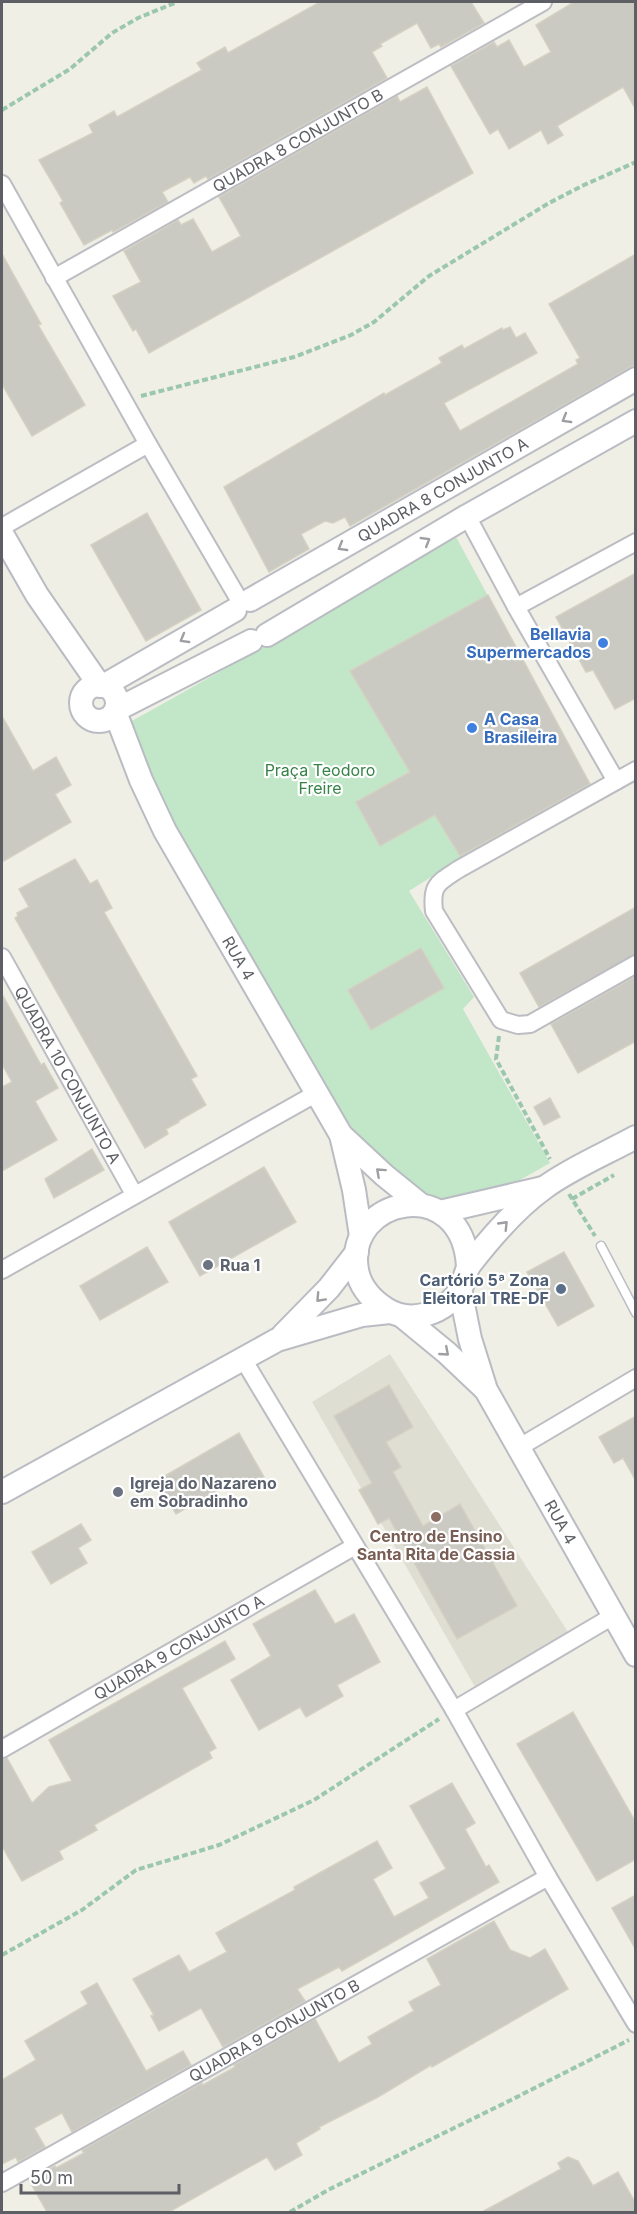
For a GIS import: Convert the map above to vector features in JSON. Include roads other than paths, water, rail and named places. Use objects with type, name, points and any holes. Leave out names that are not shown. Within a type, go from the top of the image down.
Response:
[{"type":"street","name":"QUADRA 8 CONJUNTO B","points":[[54,278],[543,2]]},
{"type":"street","points":[[2,184],[148,444],[242,604]]},
{"type":"street","name":"QUADRA 8 CONJUNTO A","points":[[95,689],[636,379]]},
{"type":"street","points":[[603,398],[603,414],[608,421],[629,425]]},
{"type":"street","points":[[95,689],[81,700],[83,711],[90,719],[109,714],[259,638],[467,516],[629,425]]},
{"type":"street","points":[[2,527],[148,444]]},
{"type":"street","points":[[467,516],[516,608],[616,781]]},
{"type":"street","points":[[2,534],[95,689],[113,693],[116,698],[109,714]]},
{"type":"street","points":[[516,608],[636,542]]},
{"type":"street","points":[[260,601],[268,607],[273,616],[272,626],[259,638],[241,637],[234,630],[232,620],[242,604],[260,601]]},
{"type":"street","name":"RUA 4","points":[[109,714],[165,831],[341,1135]]},
{"type":"street","points":[[636,770],[459,869],[437,884],[432,895],[434,911],[501,1020],[518,1025],[530,1024],[636,964]]},
{"type":"street","name":"QUADRA 10 CONJUNTO A","points":[[2,957],[134,1194]]},
{"type":"street","points":[[2,1270],[317,1093]]},
{"type":"street","points":[[341,1135],[384,1176],[430,1209],[453,1222],[462,1235],[467,1251],[468,1267]]},
{"type":"street","points":[[341,1135],[354,1190],[359,1244],[357,1271],[363,1288],[375,1302],[396,1314],[447,1353],[486,1390]]},
{"type":"street","points":[[2,1492],[277,1340],[362,1315],[419,1316],[435,1311],[449,1302],[460,1289],[468,1267],[514,1214],[552,1183],[636,1137]]},
{"type":"street","points":[[277,1340],[329,1288],[372,1221],[386,1211],[403,1205],[430,1209],[552,1183]]},
{"type":"street","points":[[460,1289],[470,1340],[486,1390]]},
{"type":"street","points":[[243,1359],[454,1710],[548,1877],[636,2024]]},
{"type":"street","points":[[518,1448],[636,1378]]},
{"type":"street","name":"RUA 4","points":[[486,1390],[636,1655]]},
{"type":"street","name":"QUADRA 9 CONJUNTO A","points":[[2,1749],[355,1546]]},
{"type":"street","points":[[454,1710],[614,1616]]},
{"type":"street","name":"QUADRA 9 CONJUNTO B","points":[[2,2183],[548,1877]]},
{"type":"lane","points":[[601,1246],[636,1313]]},
{"type":"place","name":"Bellavia Supermercados","points":[[603,643]]},
{"type":"place","name":"A Casa Brasileira","points":[[472,728]]},
{"type":"place","name":"Rua 1","points":[[208,1265]]},
{"type":"place","name":"Cartório 5ª Zona Eleitoral TRE-DF","points":[[561,1289]]},
{"type":"place","name":"Igreja do Nazareno em Sobradinho","points":[[118,1492]]},
{"type":"place","name":"Centro de Ensino Santa Rita de Cassia","points":[[436,1517]]},
{"type":"park label","name":"Praça Teodoro Freire","points":[[320,779]]}]
